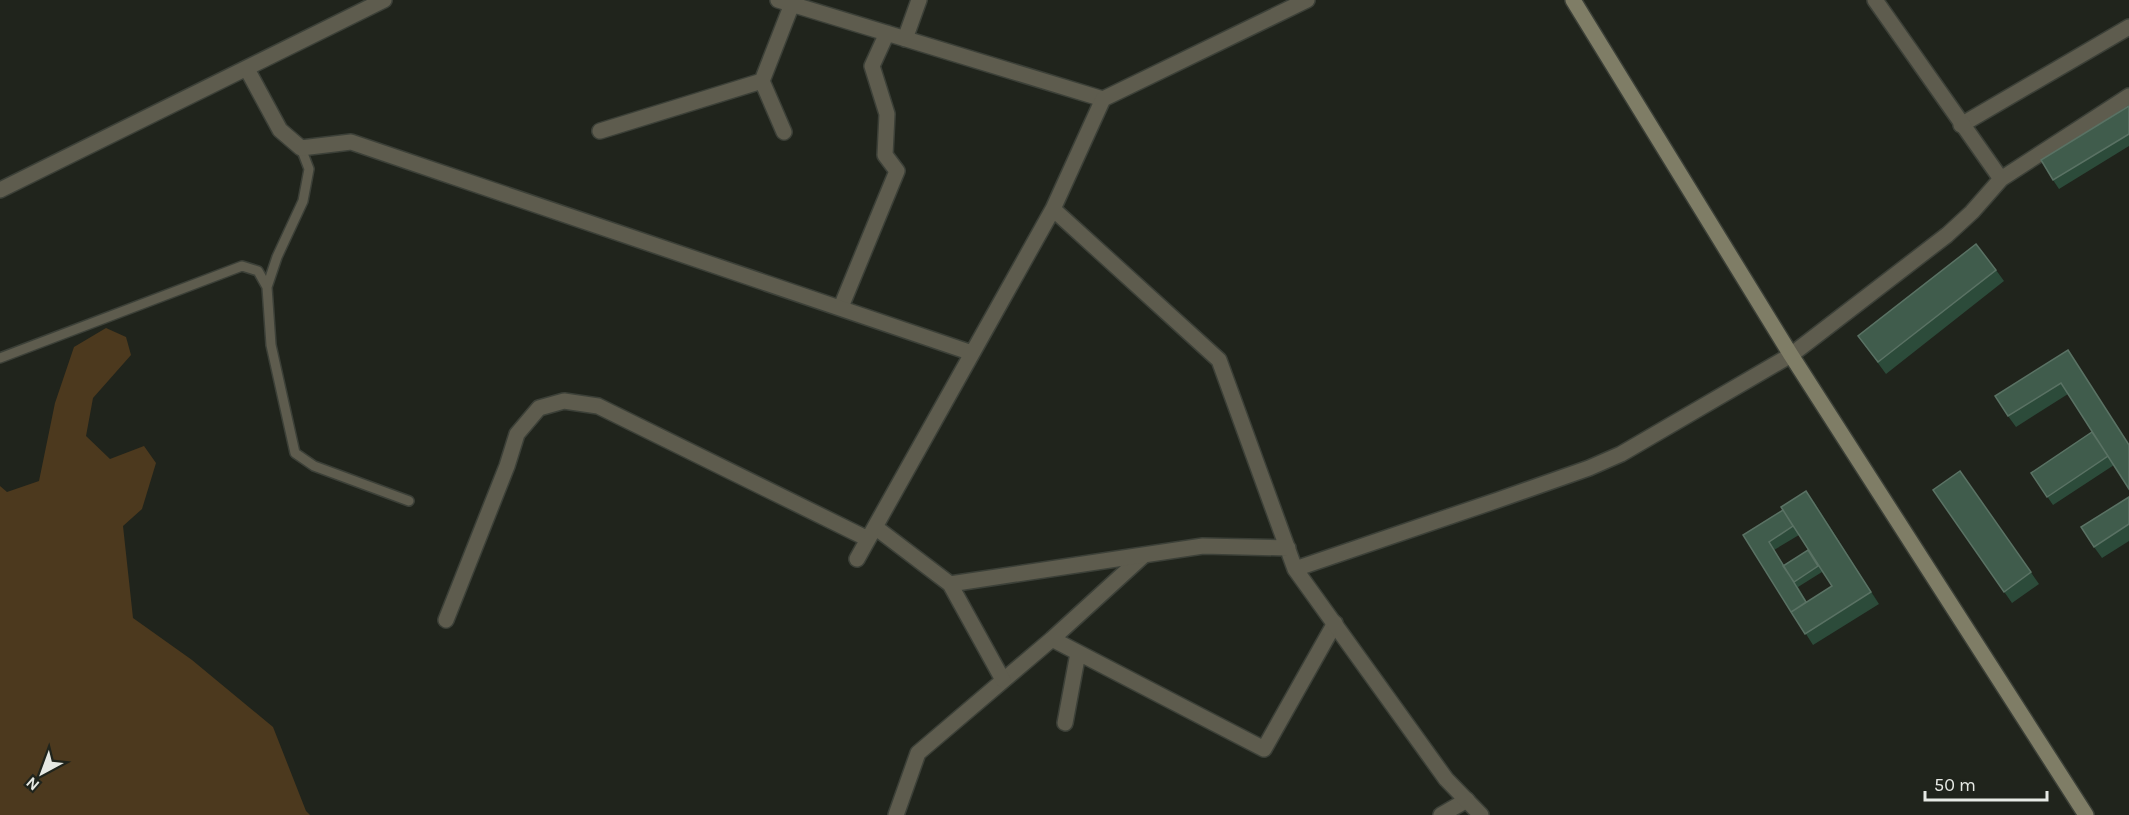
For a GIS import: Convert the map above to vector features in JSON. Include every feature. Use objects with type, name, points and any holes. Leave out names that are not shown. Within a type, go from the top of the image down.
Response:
[{"type":"main road","points":[[1573,0],[1791,355],[2086,815]]},
{"type":"street","points":[[0,190],[384,0]]},
{"type":"street","points":[[906,39],[919,0]]},
{"type":"street","points":[[1875,0],[2001,179]]},
{"type":"street","points":[[784,132],[762,81],[785,2],[1103,99]]},
{"type":"street","points":[[857,559],[1053,210],[1103,99],[1299,2]]},
{"type":"street","points":[[1961,125],[2129,27]]},
{"type":"street","points":[[841,308],[897,171],[885,155],[886,114],[872,66],[887,33]]},
{"type":"street","points":[[247,69],[280,130],[301,148],[351,142],[972,353]]},
{"type":"street","points":[[600,131],[762,81]]},
{"type":"street","points":[[1295,569],[1589,468],[1621,454],[1791,355],[1947,235],[1972,212],[2001,179],[2129,96]]},
{"type":"street","points":[[1053,210],[1219,360],[1295,569],[1446,779],[1481,815]]},
{"type":"street","points":[[446,620],[507,466],[517,434],[539,408],[564,401],[598,406],[871,533],[950,584],[1003,680]]},
{"type":"street","points":[[950,584],[1203,546],[1288,548]]},
{"type":"street","points":[[896,815],[918,753],[1052,639],[1143,556]]},
{"type":"street","points":[[1052,639],[1264,748],[1335,623]]},
{"type":"street","points":[[1065,723],[1078,653]]},
{"type":"street","points":[[1441,815],[1467,800]]},
{"type":"lane","points":[[301,148],[309,169],[303,201],[277,257],[267,287],[271,345],[295,453],[314,466],[408,501]]},
{"type":"lane","points":[[0,358],[242,266],[258,271],[267,287]]},
{"type":"shaded area","points":[[106,328],[126,337],[131,355],[93,398],[86,436],[110,459],[144,446],[156,463],[142,509],[123,526],[133,618],[192,660],[273,727],[306,811],[310,815],[0,815],[0,486],[7,492],[39,481],[55,403],[74,347]]},
{"type":"building","points":[[2129,106],[2129,134],[2053,180],[2041,160]]},
{"type":"building","points":[[1976,244],[1996,270],[1878,362],[1858,336]]},
{"type":"building","points":[[2068,350],[2129,445],[2129,489],[2061,383],[2008,416],[1995,396]]},
{"type":"building","points":[[2092,432],[2108,456],[2047,497],[2031,473]]},
{"type":"building","points":[[1960,471],[2031,572],[2004,592],[1933,490]]},
{"type":"building","points":[[1806,491],[1871,592],[1805,634],[1791,612],[1832,586],[1781,507]]},
{"type":"building","points":[[2129,497],[2129,524],[2094,547],[2081,527]]},
{"type":"building","points":[[1783,510],[1793,526],[1769,542],[1806,602],[1791,612],[1743,535]]},
{"type":"building","points":[[1808,550],[1818,566],[1794,582],[1783,566]]}]
